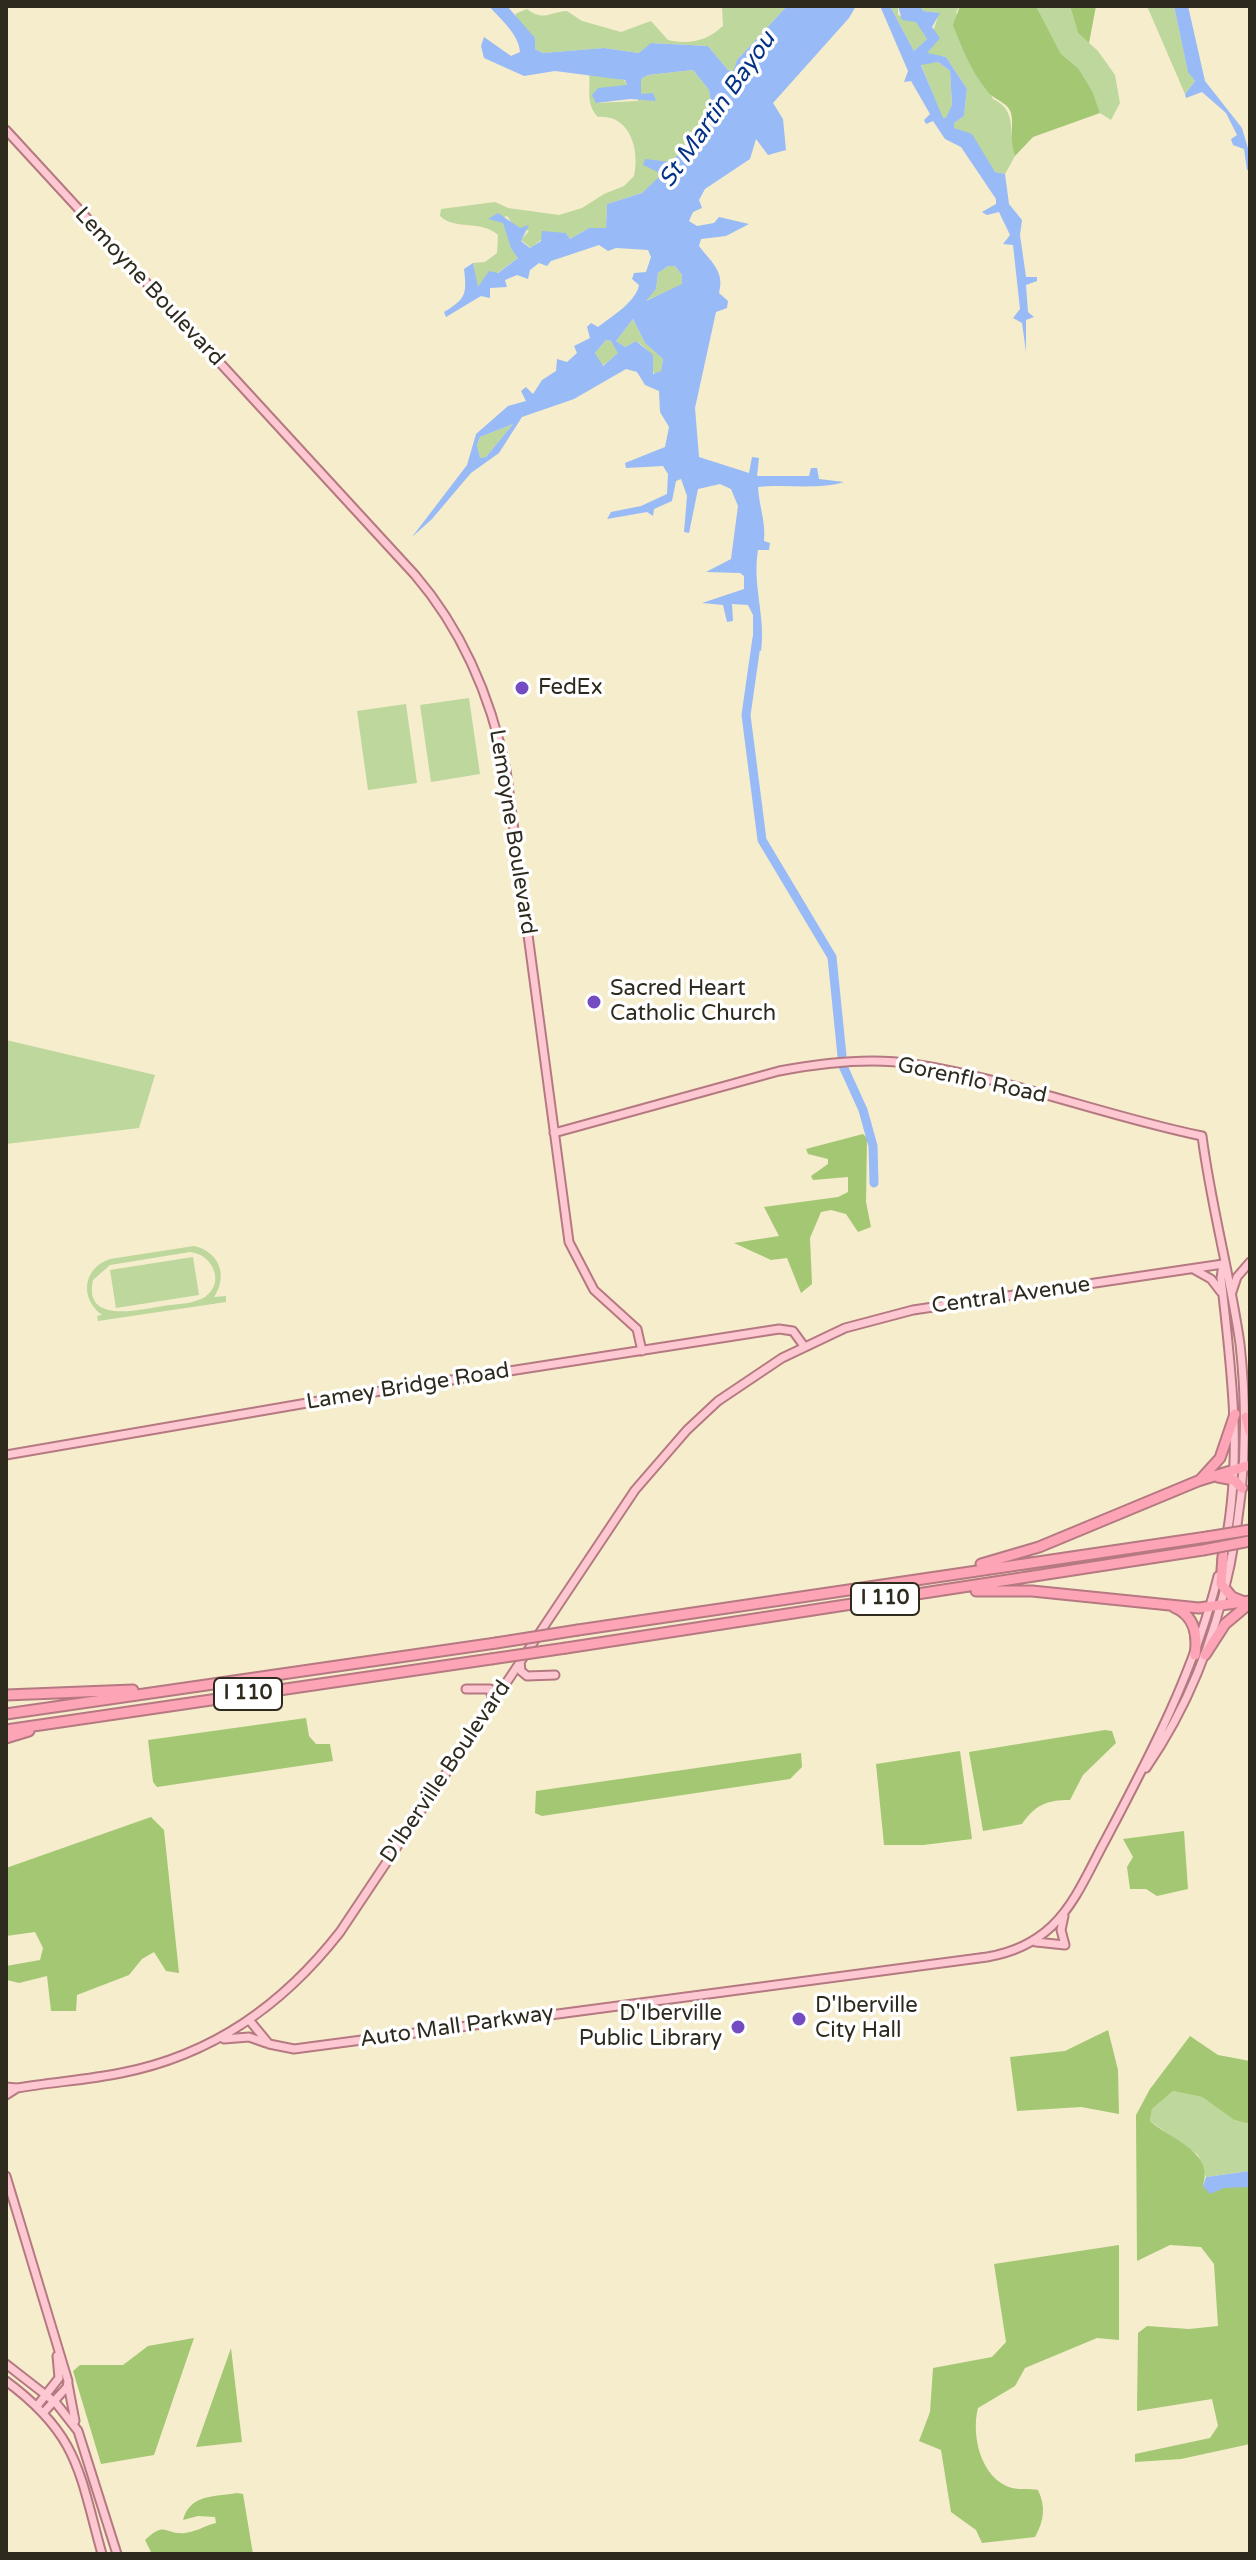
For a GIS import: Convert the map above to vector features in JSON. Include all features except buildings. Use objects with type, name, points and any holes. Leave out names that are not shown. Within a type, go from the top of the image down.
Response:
[{"type":"highway","points":[[1198,1481],[1220,1458],[1235,1414]]},
{"type":"highway","points":[[1246,1417],[1250,1432]]},
{"type":"highway","points":[[951,1572],[1039,1547],[1198,1481],[1243,1467]]},
{"type":"highway","points":[[1208,1478],[1234,1480],[1242,1488]]},
{"type":"highway","name":"I 110","points":[[6,1714],[1250,1530]]},
{"type":"highway","name":"I 110","points":[[6,1730],[937,1592],[1250,1541]]},
{"type":"highway","points":[[1223,1556],[1221,1584],[1225,1591],[1248,1602]]},
{"type":"highway","points":[[937,1592],[1014,1590],[1216,1606],[1248,1602]]},
{"type":"highway","points":[[1200,1655],[1248,1602]]},
{"type":"highway","points":[[1167,1604],[1190,1619],[1200,1655]]},
{"type":"highway","points":[[6,1695],[168,1690]]},
{"type":"highway","points":[[6,1738],[55,1722]]},
{"type":"main road","name":"Lemoyne Boulevard","points":[[6,130],[415,575],[465,649],[492,713],[506,770],[566,1225],[574,1254],[594,1290],[637,1329],[642,1351]]},
{"type":"main road","name":"Gorenflo Road","points":[[554,1133],[779,1071],[815,1065],[896,1062],[951,1072],[1202,1136],[1223,1264]]},
{"type":"main road","points":[[1227,1300],[1237,1277],[1250,1262]]},
{"type":"main road","name":"Central Avenue","points":[[804,1346],[863,1322],[913,1310],[1223,1264]]},
{"type":"main road","points":[[1031,1942],[1051,1941],[1065,1945],[1061,1924],[1068,1908],[1134,1786],[1184,1706],[1216,1606],[1234,1480],[1243,1467],[1235,1414],[1223,1264]]},
{"type":"main road","points":[[1193,1269],[1217,1284],[1227,1300],[1240,1343],[1246,1417],[1242,1488],[1225,1591],[1216,1606]]},
{"type":"main road","name":"Lamey Bridge Road","points":[[6,1455],[336,1398],[779,1329],[824,1336]]},
{"type":"main road","points":[[796,1334],[804,1346]]},
{"type":"main road","name":"D'Iberville Boulevard","points":[[6,2087],[17,2088],[158,2065],[217,2040],[250,2021],[289,1990],[333,1941],[635,1490],[662,1457],[718,1401],[747,1379],[804,1346]]},
{"type":"main road","points":[[520,1661],[521,1671],[527,1676],[555,1675]]},
{"type":"main road","points":[[466,1689],[490,1689],[493,1702]]},
{"type":"main road","name":"Auto Mall Parkway","points":[[217,2040],[249,2037],[294,2049],[987,1957],[1031,1942],[1050,1928],[1068,1908]]},
{"type":"main road","points":[[250,2021],[269,2044]]},
{"type":"main road","name":"D'Iberville Boulevard","points":[[6,2095],[17,2088]]},
{"type":"main road","points":[[6,2176],[68,2384],[78,2431],[117,2554]]},
{"type":"main road","points":[[37,2406],[60,2375],[58,2350]]},
{"type":"main road","points":[[6,2364],[54,2401],[78,2431]]},
{"type":"main road","points":[[6,2381],[44,2412],[69,2445],[102,2554]]},
{"type":"main road","points":[[44,2412],[68,2384]]},
{"type":"green space","points":[[722,6],[787,6],[737,60],[734,72],[728,70],[708,46],[652,43],[639,53],[604,48],[543,53],[535,49],[515,14],[527,9],[542,16],[567,11],[582,21],[621,32],[651,21],[668,40],[683,42],[704,38],[723,26]]},
{"type":"green space","points":[[890,6],[898,6],[898,15],[916,21],[927,39],[914,51]]},
{"type":"green space","points":[[920,6],[960,6],[956,12],[993,99],[1006,109],[1011,123],[1015,156],[1005,174],[995,172],[973,143],[954,128],[954,123],[964,116],[967,89],[946,57],[926,54],[939,13],[923,11]]},
{"type":"green space","points":[[960,6],[1036,6],[1061,54],[1078,68],[1092,91],[1100,113],[1033,137],[1015,156],[1009,109],[982,84],[953,25]]},
{"type":"green space","points":[[1036,6],[1070,6],[1078,33],[1098,51],[1115,75],[1120,103],[1111,120],[1100,113],[1078,68],[1061,54]]},
{"type":"green space","points":[[1070,6],[1096,6],[1089,43],[1078,33]]},
{"type":"green space","points":[[1147,6],[1174,6],[1188,71],[1195,81],[1185,94]]},
{"type":"green space","points":[[938,62],[950,71],[952,106],[947,118],[943,119],[921,64]]},
{"type":"green space","points":[[693,70],[709,90],[714,122],[670,162],[644,165],[663,174],[642,193],[607,204],[606,228],[589,228],[570,239],[566,233],[548,234],[531,248],[521,240],[529,231],[514,226],[507,216],[497,220],[503,223],[519,257],[477,288],[473,263],[485,262],[497,253],[498,235],[484,227],[446,220],[440,216],[441,209],[495,202],[508,208],[559,215],[582,208],[624,186],[634,176],[634,145],[625,127],[618,121],[598,117],[594,112],[590,101],[589,72],[624,80],[627,85],[596,103],[638,101],[641,79],[648,75]]},
{"type":"green space","points":[[668,266],[675,266],[682,275],[682,285],[645,301],[656,289],[658,273]]},
{"type":"green space","points":[[633,319],[645,343],[663,359],[661,371],[654,374],[648,352],[636,341],[625,347],[616,341]]},
{"type":"green space","points":[[606,340],[611,341],[619,353],[602,366],[595,353]]},
{"type":"green space","points":[[513,424],[486,457],[480,459],[477,445],[480,437]]},
{"type":"green space","points":[[469,698],[480,774],[431,782],[420,705]]},
{"type":"green space","points":[[406,704],[417,783],[368,790],[357,711]]},
{"type":"green space","points":[[6,1040],[155,1075],[139,1128],[6,1144]]},
{"type":"green space","points":[[863,1134],[867,1138],[866,1202],[871,1227],[858,1232],[846,1214],[831,1210],[821,1212],[810,1238],[812,1284],[801,1293],[787,1258],[771,1260],[734,1243],[779,1236],[764,1207],[838,1197],[848,1192],[848,1177],[813,1180],[811,1176],[828,1164],[828,1159],[808,1154],[806,1149]]},
{"type":"green space","points":[[194,1246],[203,1249],[215,1259],[221,1273],[214,1297],[226,1296],[226,1302],[98,1321],[97,1316],[102,1315],[90,1300],[87,1284],[94,1269],[110,1259]],"holes":[[[190,1252],[210,1263],[215,1277],[211,1291],[201,1299],[140,1310],[115,1311],[104,1309],[96,1303],[92,1294],[93,1280],[110,1265]]]},
{"type":"green space","points":[[193,1257],[199,1295],[116,1308],[110,1270]]},
{"type":"green space","points":[[306,1718],[309,1736],[316,1744],[330,1744],[333,1761],[157,1787],[153,1782],[148,1740]]},
{"type":"green space","points":[[1112,1731],[1116,1743],[1083,1775],[1070,1800],[1042,1805],[1022,1824],[983,1831],[969,1752]]},
{"type":"green space","points":[[960,1751],[972,1839],[923,1845],[884,1845],[876,1764]]},
{"type":"green space","points":[[801,1753],[802,1767],[790,1779],[542,1816],[535,1813],[536,1791]]},
{"type":"green space","points":[[151,1817],[164,1830],[179,1973],[166,1971],[154,1952],[142,1959],[129,1975],[77,1995],[76,2011],[51,2011],[47,1976],[19,1983],[7,1980],[6,1966],[40,1960],[43,1948],[35,1932],[6,1936],[6,1868]]},
{"type":"green space","points":[[1184,1831],[1188,1889],[1157,1896],[1146,1889],[1130,1889],[1127,1867],[1133,1857],[1123,1839]]},
{"type":"green space","points":[[1108,2030],[1118,2070],[1119,2114],[1081,2107],[1017,2111],[1010,2057],[1065,2051]]},
{"type":"green space","points":[[1190,2036],[1218,2055],[1250,2061],[1250,2124],[1234,2120],[1202,2097],[1173,2091],[1152,2109],[1150,2121],[1197,2155],[1205,2174],[1203,2186],[1250,2187],[1250,2444],[1181,2459],[1135,2462],[1135,2454],[1210,2438],[1218,2426],[1212,2399],[1137,2411],[1138,2333],[1147,2326],[1189,2329],[1218,2326],[1214,2264],[1201,2247],[1170,2245],[1137,2261],[1136,2115],[1150,2089]]},
{"type":"green space","points":[[1173,2091],[1202,2097],[1234,2120],[1250,2124],[1250,2171],[1206,2177],[1198,2155],[1150,2121],[1152,2109]]},
{"type":"green space","points":[[1119,2245],[1119,2340],[1097,2338],[1025,2368],[1015,2386],[978,2408],[977,2442],[985,2466],[1001,2483],[1012,2488],[1038,2490],[1043,2508],[1035,2537],[982,2543],[976,2530],[951,2512],[941,2450],[919,2441],[930,2412],[933,2368],[992,2357],[1006,2342],[994,2264]]},
{"type":"green space","points":[[194,2338],[154,2455],[101,2464],[73,2371],[80,2365],[123,2365],[148,2346]]},
{"type":"green space","points":[[231,2348],[242,2442],[196,2447]]},
{"type":"green space","points":[[243,2494],[253,2554],[152,2554],[145,2540],[157,2531],[185,2533],[216,2523],[215,2517],[198,2516],[183,2520],[191,2505],[204,2498]]},
{"type":"water","points":[[489,6],[507,6],[535,38],[535,49],[543,53],[604,48],[639,53],[651,43],[708,46],[733,72],[737,60],[787,6],[856,6],[849,18],[773,103],[783,119],[786,150],[768,155],[756,139],[750,159],[705,189],[699,200],[702,208],[693,212],[689,221],[697,226],[714,223],[719,217],[749,224],[726,236],[701,239],[699,246],[716,267],[720,279],[719,293],[728,301],[727,308],[716,312],[695,408],[699,457],[749,473],[752,457],[759,458],[757,476],[809,476],[811,468],[817,468],[819,479],[844,482],[824,486],[758,487],[764,541],[770,543],[769,550],[758,550],[761,651],[753,648],[753,615],[748,605],[732,604],[733,621],[727,622],[723,605],[702,603],[744,589],[744,576],[740,573],[706,572],[731,559],[738,506],[731,489],[720,484],[698,489],[689,533],[684,532],[687,496],[681,479],[676,481],[672,501],[654,509],[653,516],[647,512],[607,519],[611,512],[641,506],[667,494],[668,474],[663,466],[626,468],[625,463],[665,447],[669,427],[660,412],[659,391],[645,385],[637,372],[626,369],[574,399],[522,417],[499,453],[471,473],[432,519],[412,537],[467,465],[476,434],[508,406],[526,401],[521,391],[526,387],[533,394],[542,380],[556,371],[557,359],[567,362],[577,353],[574,346],[590,338],[587,327],[591,323],[598,327],[628,303],[639,285],[632,279],[634,273],[646,272],[651,257],[648,250],[616,248],[608,251],[599,245],[551,261],[547,266],[539,263],[530,270],[528,279],[517,275],[505,280],[507,287],[490,288],[490,298],[481,296],[446,317],[444,312],[463,295],[464,269],[473,263],[478,287],[489,271],[498,273],[518,258],[511,248],[503,223],[488,219],[498,213],[520,228],[529,225],[521,241],[530,248],[541,241],[542,231],[566,233],[570,239],[589,228],[606,228],[607,204],[642,193],[662,174],[643,165],[645,159],[670,162],[714,121],[709,90],[693,70],[648,75],[641,79],[641,94],[653,93],[656,101],[630,99],[596,103],[592,95],[598,88],[627,85],[625,80],[555,71],[524,76],[484,58],[481,46],[484,37],[511,56],[520,52],[513,33]],"holes":[[[668,266],[675,266],[682,275],[682,284],[646,301],[656,289],[658,273]],[[633,319],[645,343],[663,359],[661,371],[653,374],[653,355],[636,341],[625,347],[616,341]],[[606,340],[611,341],[618,353],[603,366],[595,353]],[[513,424],[486,457],[480,458],[477,445],[480,437]]]},
{"type":"water","points":[[880,6],[890,6],[914,51],[927,39],[916,22],[902,20],[898,6],[920,6],[923,11],[940,13],[932,27],[940,38],[927,53],[946,57],[967,89],[964,116],[954,123],[954,128],[972,134],[995,172],[1005,174],[1009,204],[1022,220],[1020,235],[1026,277],[1037,277],[1037,281],[1026,285],[1028,312],[1034,317],[1026,320],[1026,352],[1022,323],[1013,318],[1020,309],[1013,245],[1003,244],[1010,235],[999,212],[987,215],[982,212],[996,204],[996,199],[961,147],[945,139],[933,121],[926,124],[924,120],[930,114],[911,81],[904,82],[908,71]],"holes":[[[938,62],[950,71],[952,105],[946,118],[943,118],[921,65]]]},
{"type":"water","points":[[1174,6],[1188,6],[1205,81],[1242,128],[1250,155],[1250,170],[1247,170],[1244,149],[1233,145],[1231,139],[1237,135],[1226,113],[1202,92],[1186,98],[1185,94],[1195,81],[1188,72]]},
{"type":"water","points":[[1250,2171],[1250,2187],[1224,2188],[1210,2194],[1203,2186],[1206,2177]]},
{"type":"waterway","name":"St Martin Bayou","points":[[757,638],[746,715],[762,840],[832,957],[843,1066],[863,1110],[873,1146],[874,1183]]},
{"type":"place","name":"FedEx","points":[[522,688]]},
{"type":"place","name":"Sacred Heart Catholic Church","points":[[594,1002]]},
{"type":"place","name":"D'Iberville City Hall","points":[[799,2019]]},
{"type":"place","name":"D'Iberville Public Library","points":[[738,2027]]}]
